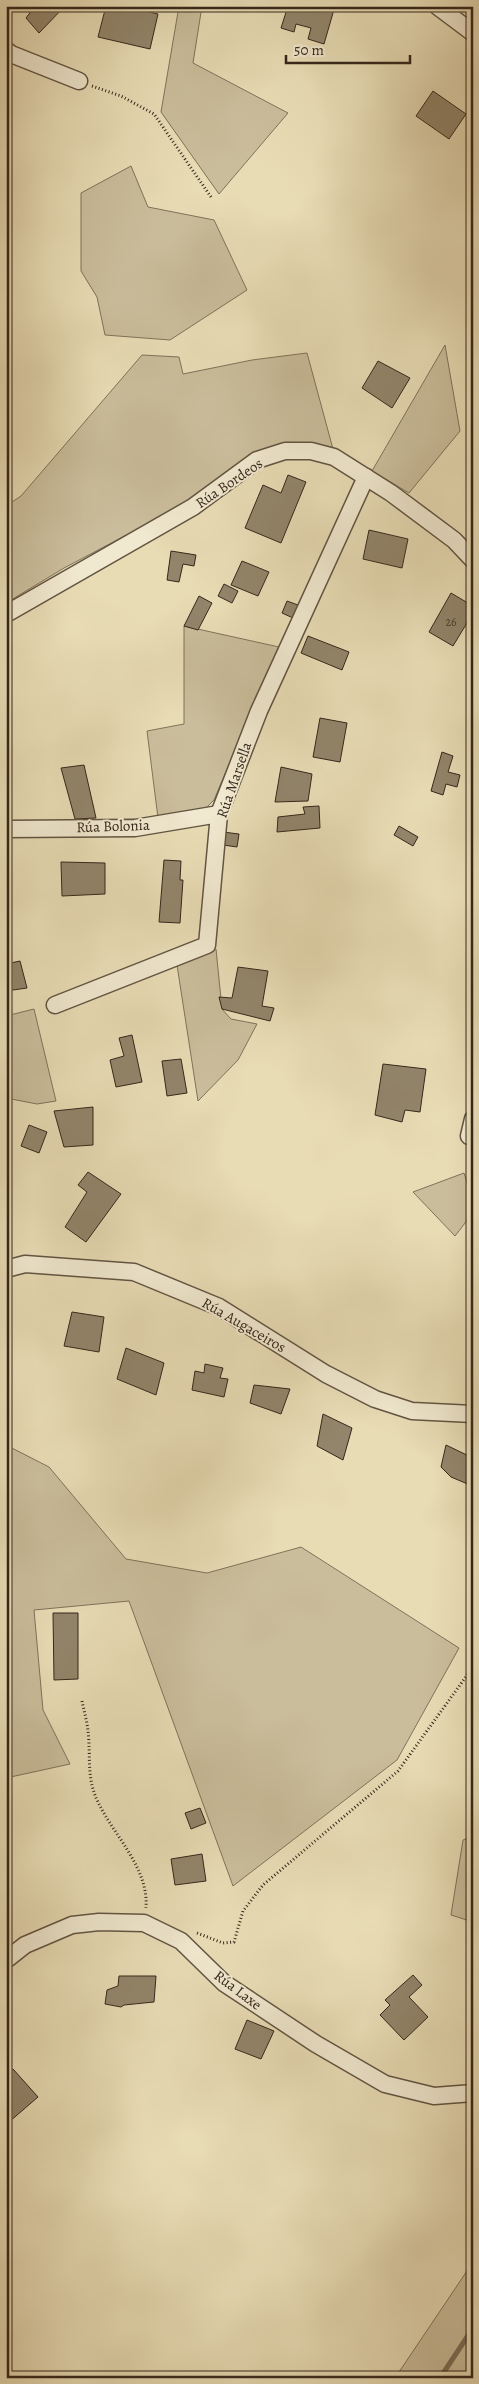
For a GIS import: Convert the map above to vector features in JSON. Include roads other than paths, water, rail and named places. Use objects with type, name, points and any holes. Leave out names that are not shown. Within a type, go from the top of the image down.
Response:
[{"type":"street","points":[[436,6],[473,33]]},
{"type":"street","points":[[6,50],[78,81]]},
{"type":"street","name":"Rúa Bordeos","points":[[6,614],[101,558],[194,507],[257,460],[285,452],[311,451],[334,457],[391,493],[454,540],[473,560]]},
{"type":"street","name":"Rúa Marsella","points":[[55,1005],[206,945],[219,814],[259,711],[366,477]]},
{"type":"street","name":"Rúa Bolonia","points":[[6,829],[135,828],[219,814]]},
{"type":"street","points":[[469,1136],[473,1119]]},
{"type":"street","name":"Rúa Augaceiros","points":[[6,1269],[25,1264],[134,1272],[219,1307],[326,1374],[375,1399],[412,1411],[473,1414]]},
{"type":"street","name":"Rúa Laxe","points":[[6,1960],[25,1945],[72,1926],[99,1922],[144,1923],[181,1941],[224,1983],[316,2044],[385,2084],[434,2096],[473,2093]]},
{"type":"waterway","points":[[440,2378],[473,2328]]}]
